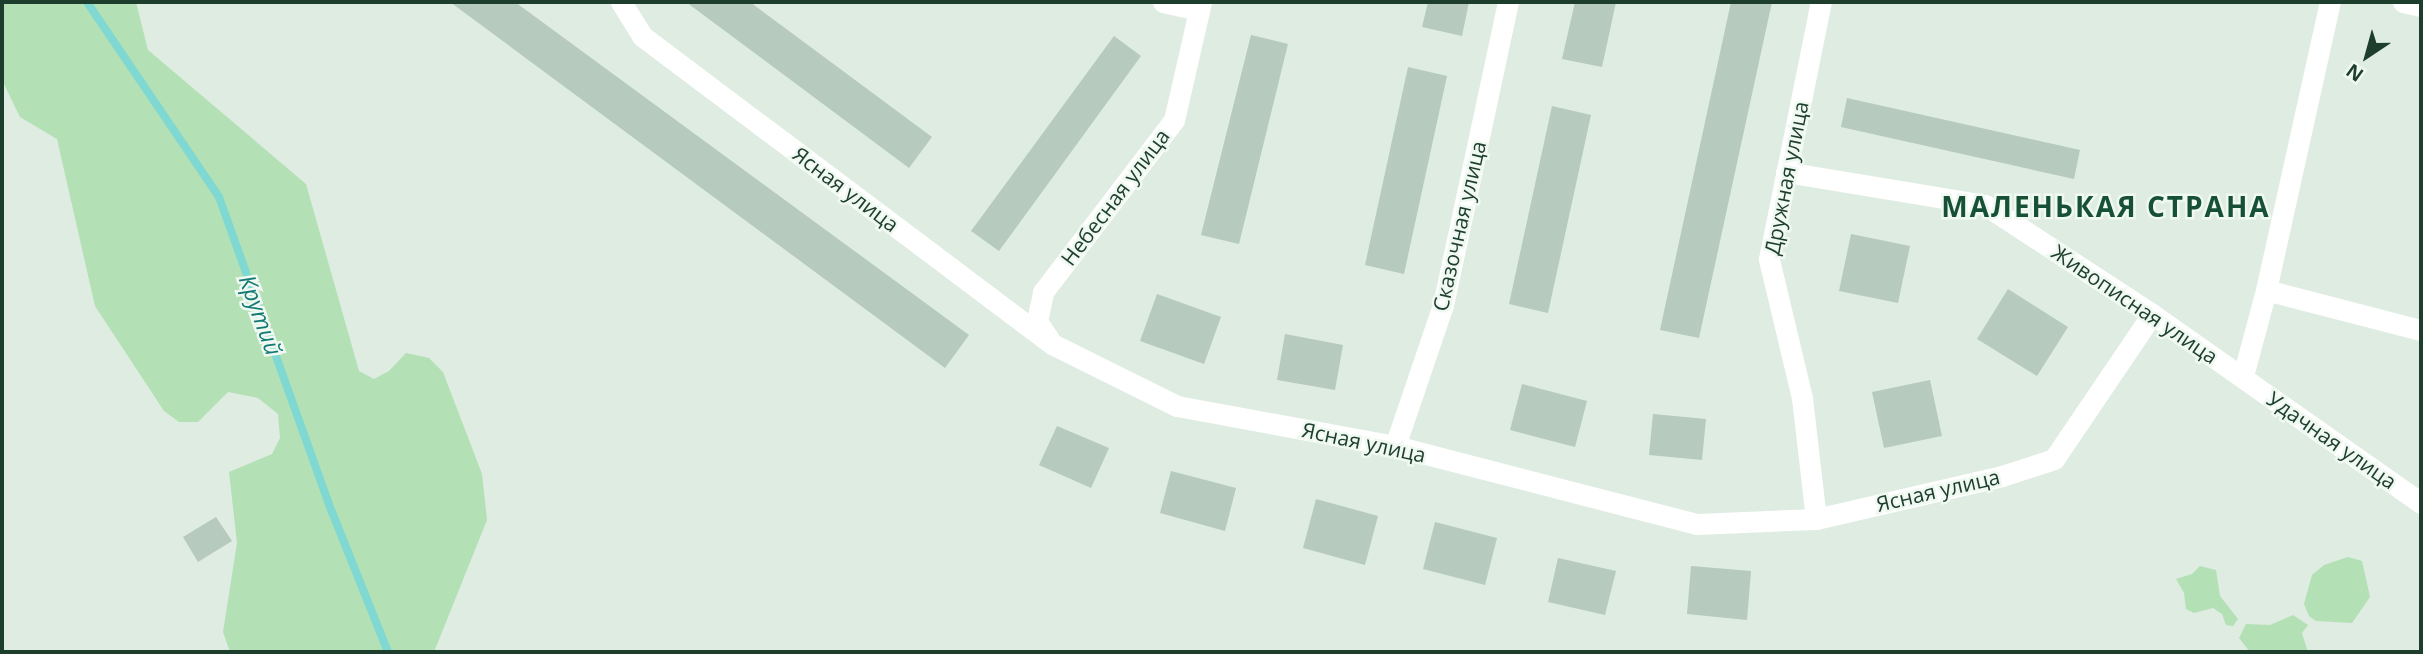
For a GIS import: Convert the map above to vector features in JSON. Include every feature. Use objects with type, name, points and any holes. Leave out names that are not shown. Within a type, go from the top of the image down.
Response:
[{"type":"street","name":"Ясная улица","points":[[621,2],[642,37],[1052,344],[1177,406],[1395,446],[1696,524],[1816,519],[2002,476],[2054,458],[2152,314]]},
{"type":"street","points":[[1163,2],[1200,6]]},
{"type":"street","name":"Сказочная улица","points":[[1395,446],[1443,305],[1508,2]]},
{"type":"street","name":"Дружная улица","points":[[1816,519],[1802,398],[1769,259],[1821,2]]},
{"type":"street","points":[[2243,376],[2266,289],[2330,2]]},
{"type":"street","points":[[2403,2],[2421,6]]},
{"type":"street","name":"Небесная улица","points":[[1052,344],[1037,321],[1042,292],[1174,120],[1200,6]]},
{"type":"street","name":"Живописная улица","points":[[1786,172],[1985,205],[2243,376]]},
{"type":"street","points":[[2266,289],[2421,330]]},
{"type":"street","name":"Удачная улица","points":[[2243,376],[2421,503]]},
{"type":"green space","points":[[2,2],[136,2],[148,50],[306,184],[359,371],[374,379],[389,371],[406,353],[429,358],[443,372],[482,474],[487,520],[434,652],[230,652],[223,632],[237,543],[229,472],[272,454],[280,438],[278,414],[258,398],[228,392],[198,422],[179,422],[164,411],[95,306],[57,139],[20,117],[2,80]]},
{"type":"green space","points":[[2348,557],[2362,561],[2370,597],[2352,623],[2316,621],[2309,616],[2304,604],[2312,575],[2324,565]]},
{"type":"green space","points":[[2200,566],[2216,570],[2220,596],[2238,619],[2233,626],[2226,625],[2222,614],[2213,608],[2194,613],[2186,609],[2184,593],[2176,579],[2192,574]]},
{"type":"green space","points":[[2293,615],[2308,625],[2302,633],[2308,652],[2250,652],[2239,638],[2246,624],[2270,625]]},
{"type":"building","points":[[450,2],[515,2],[969,335],[945,368]]},
{"type":"building","points":[[686,2],[750,2],[932,137],[909,168]]},
{"type":"building","points":[[1428,2],[1469,2],[1462,36],[1422,27]]},
{"type":"building","points":[[1575,2],[1616,2],[1602,67],[1562,59]]},
{"type":"building","points":[[1731,2],[1772,2],[1699,338],[1660,330]]},
{"type":"building","points":[[1251,35],[1288,44],[1239,244],[1201,235]]},
{"type":"building","points":[[1114,36],[1141,56],[999,251],[971,231]]},
{"type":"building","points":[[1408,67],[1447,76],[1404,274],[1365,265]]},
{"type":"building","points":[[1847,98],[2080,150],[2074,179],[1841,127]]},
{"type":"building","points":[[1552,106],[1591,115],[1548,313],[1509,304]]},
{"type":"building","points":[[1851,234],[1910,246],[1898,303],[1839,291]]},
{"type":"building","points":[[2008,289],[2068,327],[2037,376],[1977,339]]},
{"type":"building","points":[[1157,294],[1221,317],[1204,364],[1140,341]]},
{"type":"building","points":[[1285,334],[1343,345],[1335,390],[1277,380]]},
{"type":"building","points":[[1930,380],[1942,436],[1884,448],[1872,392]]},
{"type":"building","points":[[1522,384],[1587,401],[1575,447],[1510,430]]},
{"type":"building","points":[[1653,414],[1706,419],[1702,460],[1649,455]]},
{"type":"building","points":[[1057,426],[1109,448],[1091,488],[1039,465]]},
{"type":"building","points":[[1171,471],[1236,488],[1225,531],[1160,513]]},
{"type":"building","points":[[1316,499],[1378,516],[1365,565],[1303,548]]},
{"type":"building","points":[[216,517],[232,541],[198,562],[183,537]]},
{"type":"building","points":[[1435,522],[1497,538],[1485,585],[1423,569]]},
{"type":"building","points":[[1558,558],[1616,571],[1605,615],[1548,602]]},
{"type":"building","points":[[1691,566],[1751,571],[1747,620],[1687,614]]},
{"type":"waterway","name":"Крутий","points":[[87,2],[219,197],[332,512],[388,652]]},
{"type":"district","name":"МАЛЕНЬКАЯ СТРАНА","points":[[2106,206]]}]
